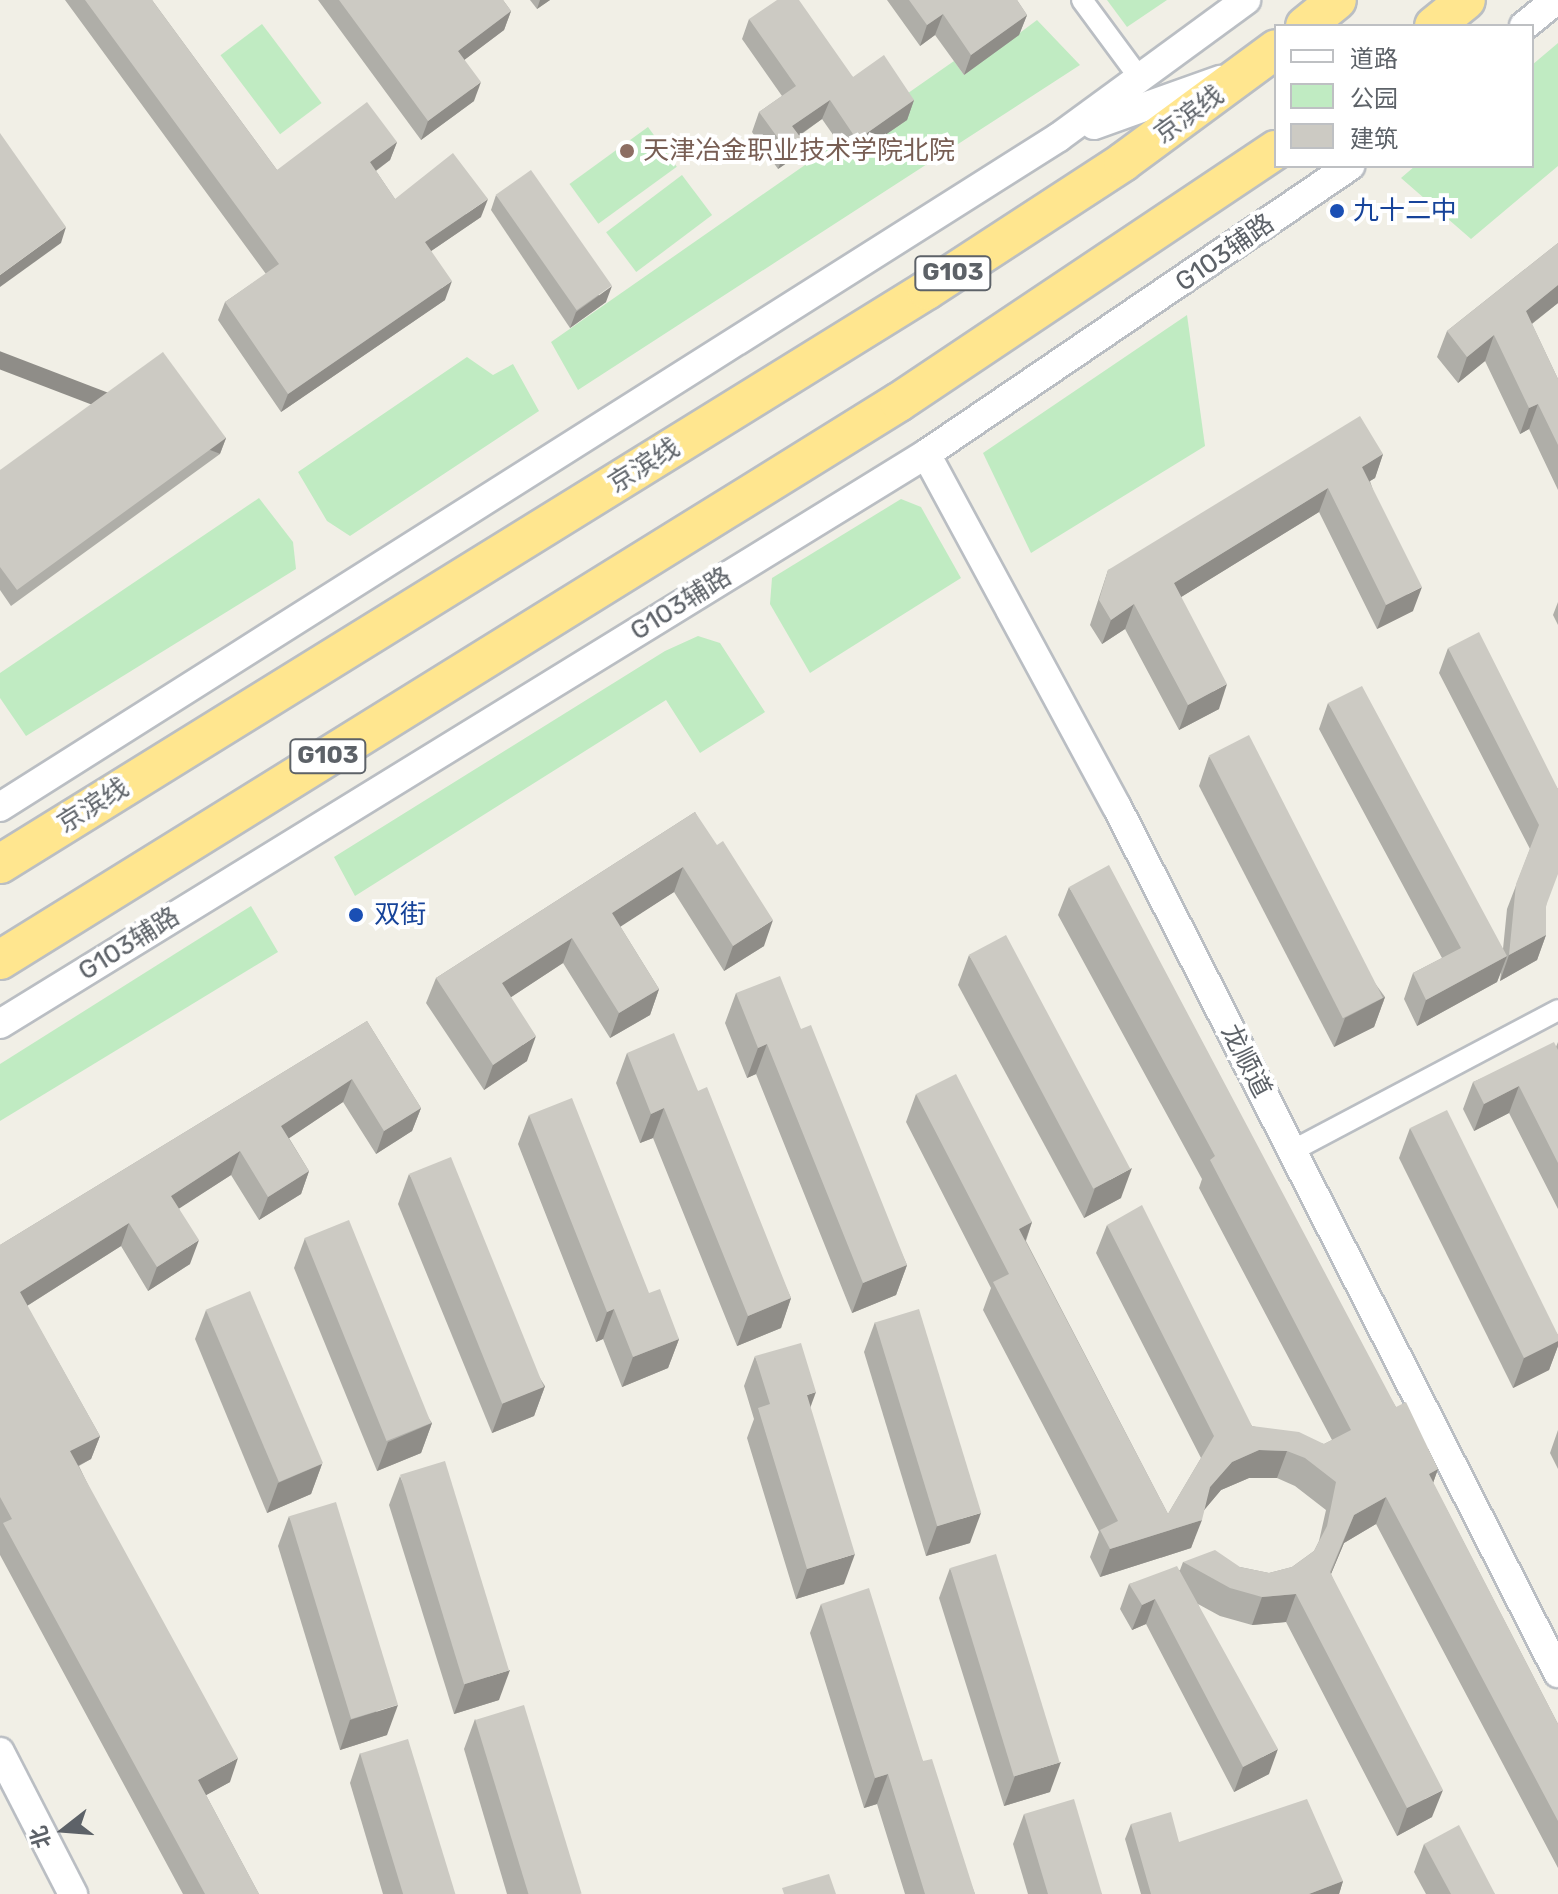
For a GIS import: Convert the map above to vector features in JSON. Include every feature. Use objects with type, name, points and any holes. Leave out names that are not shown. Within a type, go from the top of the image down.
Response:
[{"type":"highway","points":[[1307,24],[1337,0]]},
{"type":"highway","points":[[1436,24],[1466,0]]},
{"type":"highway","name":"京滨线","points":[[0,864],[619,481],[1123,162],[1264,59]]},
{"type":"highway","name":"G103","points":[[0,960],[912,394],[1274,151]]},
{"type":"street","points":[[1082,0],[1141,80]]},
{"type":"street","points":[[0,807],[1059,137],[1141,80],[1246,0]]},
{"type":"street","points":[[1526,24],[1556,0]]},
{"type":"street","points":[[1059,137],[1264,59]]},
{"type":"street","name":"G103辅路","points":[[0,1024],[926,454],[1347,168]]},
{"type":"street","name":"龙顺道","points":[[926,454],[1117,807],[1558,1673]]},
{"type":"street","points":[[1292,1151],[1558,1010]]},
{"type":"street","points":[[0,1752],[73,1894]]},
{"type":"green space","points":[[1107,0],[1167,0],[1127,27]]},
{"type":"green space","points":[[1037,20],[1080,65],[578,390],[551,342],[954,61],[964,75]]},
{"type":"green space","points":[[262,24],[322,103],[280,134],[220,55]]},
{"type":"green space","points":[[1558,43],[1558,166],[1471,239],[1401,178],[1413,168],[1534,168],[1534,63]]},
{"type":"green space","points":[[648,127],[677,167],[598,224],[570,184]]},
{"type":"green space","points":[[682,175],[712,215],[636,272],[606,232]]},
{"type":"green space","points":[[1187,315],[1205,446],[1031,553],[983,453]]},
{"type":"green space","points":[[467,357],[493,375],[513,364],[539,411],[350,536],[327,521],[298,472]]},
{"type":"green space","points":[[259,498],[293,542],[296,569],[26,736],[0,698],[0,673]]},
{"type":"green space","points":[[901,499],[921,507],[961,578],[810,673],[770,604],[772,578]]},
{"type":"green space","points":[[698,636],[720,643],[765,712],[700,753],[666,700],[355,896],[334,857],[665,651]]},
{"type":"green space","points":[[251,906],[278,952],[0,1121],[0,1064]]},
{"type":"building","points":[[85,0],[152,0],[277,170],[367,102],[397,142],[370,162],[395,199],[453,153],[488,199],[425,242],[452,281],[288,394],[225,302],[279,264]]},
{"type":"building","points":[[339,0],[503,0],[511,11],[458,51],[481,82],[428,121]]},
{"type":"building","points":[[777,0],[799,0],[853,77],[884,55],[914,100],[857,140],[830,100],[792,126],[801,138],[786,149],[759,112],[796,86],[749,19]]},
{"type":"building","points":[[909,0],[1017,0],[1027,15],[971,55],[943,14],[927,25]]},
{"type":"building","points":[[0,133],[66,227],[0,275]]},
{"type":"building","points":[[531,170],[612,286],[577,310],[496,195]]},
{"type":"building","points":[[1558,243],[1558,285],[1526,311],[1558,379],[1558,445],[1538,404],[1529,408],[1494,335],[1467,357],[1447,331]]},
{"type":"building","points":[[163,352],[226,438],[17,590],[0,567],[0,470]]},
{"type":"building","points":[[1360,416],[1383,454],[1362,467],[1422,587],[1386,605],[1328,488],[1174,583],[1227,684],[1188,705],[1134,604],[1111,620],[1099,600],[1108,570]]},
{"type":"building","points":[[1479,632],[1558,789],[1558,874],[1546,906],[1546,935],[1509,955],[1516,884],[1539,825],[1448,648]]},
{"type":"building","points":[[1362,686],[1507,956],[1426,1000],[1413,973],[1461,948],[1328,703]]},
{"type":"building","points":[[1249,735],[1383,998],[1343,1018],[1209,755]]},
{"type":"building","points":[[695,812],[717,845],[723,841],[773,920],[733,946],[683,867],[612,913],[659,989],[619,1013],[572,938],[502,983],[536,1036],[493,1065],[436,978]]},
{"type":"building","points":[[1109,865],[1396,1407],[1406,1402],[1438,1469],[1429,1474],[1558,1724],[1558,1821],[1386,1497],[1354,1515],[1330,1572],[1443,1790],[1407,1808],[1296,1594],[1262,1597],[1230,1588],[1183,1562],[1215,1550],[1240,1567],[1269,1573],[1292,1567],[1314,1551],[1327,1526],[1336,1482],[1305,1458],[1287,1451],[1259,1450],[1232,1462],[1210,1487],[1202,1520],[1110,1549],[1100,1530],[1118,1521],[993,1282],[1009,1274],[916,1094],[956,1074],[1032,1222],[1019,1229],[1168,1514],[1214,1436],[1107,1225],[1142,1205],[1252,1426],[1299,1432],[1324,1444],[1351,1430],[1210,1160],[1215,1156],[1069,887]]},
{"type":"building","points":[[1006,935],[1130,1169],[1093,1189],[969,955]]},
{"type":"building","points":[[780,976],[801,1029],[811,1025],[907,1265],[863,1283],[767,1044],[758,1048],[736,993]]},
{"type":"building","points":[[367,1021],[421,1108],[384,1131],[352,1079],[281,1126],[309,1171],[268,1197],[240,1151],[171,1196],[199,1240],[157,1267],[129,1223],[20,1292],[100,1436],[70,1451],[238,1758],[198,1780],[259,1894],[205,1894],[3,1523],[12,1519],[0,1497],[0,1245]]},
{"type":"building","points":[[674,1033],[698,1091],[707,1087],[791,1298],[748,1316],[664,1108],[651,1114],[627,1053]]},
{"type":"building","points":[[1554,1042],[1558,1050],[1558,1163],[1519,1086],[1484,1104],[1473,1082]]},
{"type":"building","points":[[572,1098],[649,1293],[660,1289],[679,1339],[633,1357],[614,1309],[607,1312],[529,1115]]},
{"type":"building","points":[[1447,1110],[1558,1335],[1558,1341],[1524,1358],[1410,1128]]},
{"type":"building","points":[[451,1157],[544,1387],[502,1404],[409,1174]]},
{"type":"building","points":[[349,1220],[431,1423],[387,1441],[304,1238]]},
{"type":"building","points":[[250,1291],[323,1463],[279,1482],[206,1310]]},
{"type":"building","points":[[919,1309],[981,1513],[937,1526],[875,1322]]},
{"type":"building","points":[[801,1343],[816,1392],[807,1395],[855,1554],[807,1569],[758,1408],[770,1404],[755,1356]]},
{"type":"building","points":[[445,1461],[509,1670],[464,1684],[400,1475]]},
{"type":"building","points":[[336,1502],[398,1705],[351,1719],[289,1516]]},
{"type":"building","points":[[996,1554],[1060,1762],[1014,1777],[950,1568]]},
{"type":"building","points":[[1177,1566],[1278,1749],[1243,1767],[1155,1599],[1142,1605],[1129,1584]]},
{"type":"building","points":[[869,1588],[923,1761],[932,1759],[975,1894],[925,1894],[888,1774],[875,1778],[821,1604]]},
{"type":"building","points":[[524,1705],[582,1893],[528,1894],[475,1720]]},
{"type":"building","points":[[408,1739],[455,1894],[403,1894],[360,1754]]},
{"type":"building","points":[[1074,1799],[1102,1894],[1048,1894],[1024,1814]]},
{"type":"building","points":[[1307,1799],[1343,1881],[1309,1894],[1151,1894],[1131,1824],[1171,1812],[1179,1842]]},
{"type":"building","points":[[1459,1825],[1495,1894],[1451,1894],[1424,1844]]},
{"type":"building","points":[[829,1874],[836,1894],[784,1894],[782,1888]]},
{"type":"place","name":"天津冶金职业技术学院北院","points":[[627,151]]},
{"type":"place","name":"九十二中","points":[[1337,211]]},
{"type":"place","name":"双街","points":[[356,915]]}]
